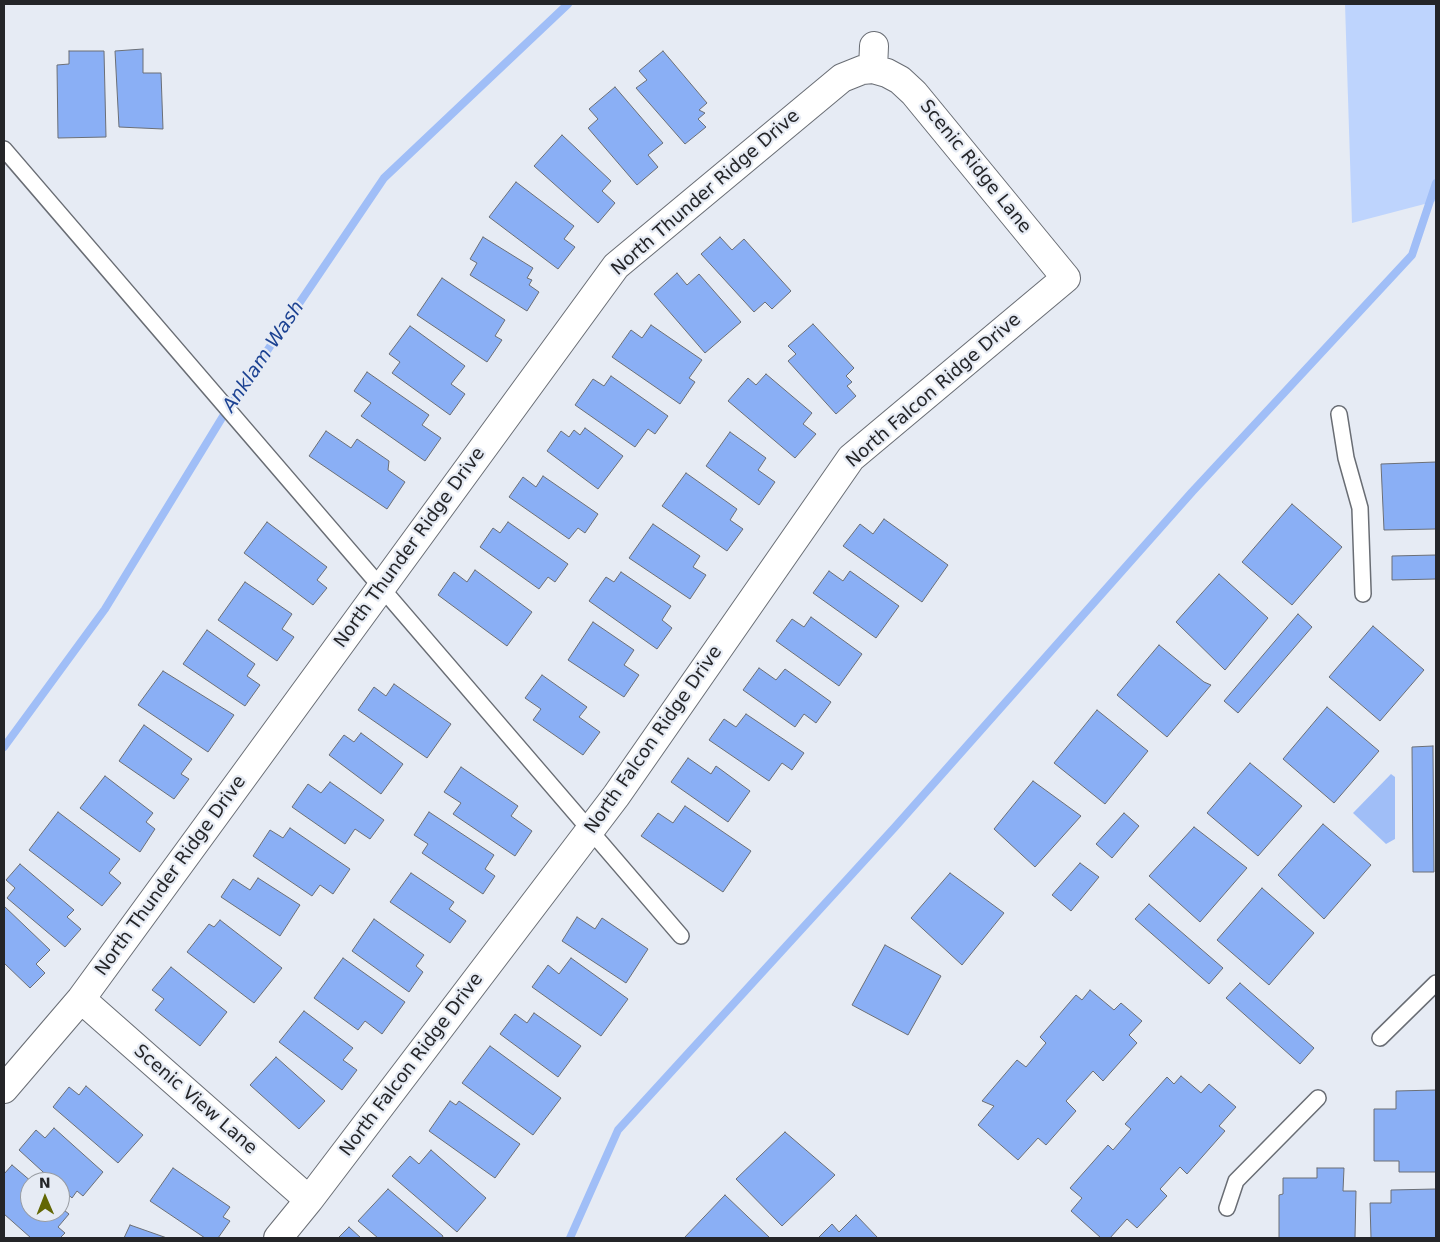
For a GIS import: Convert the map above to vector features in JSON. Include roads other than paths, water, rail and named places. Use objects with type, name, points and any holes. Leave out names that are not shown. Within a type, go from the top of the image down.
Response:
[{"type":"street","name":"Scenic Ridge Lane","points":[[874,57],[887,73],[900,80],[914,93],[1066,278]]},
{"type":"street","name":"North Thunder Ridge Drive","points":[[4,1089],[81,999],[616,266],[842,78],[862,70],[874,57]]},
{"type":"street","name":"North Falcon Ridge Drive","points":[[278,1238],[309,1200],[616,796],[852,458],[1066,278]]},
{"type":"street","name":"Scenic View Lane","points":[[81,999],[309,1200]]},
{"type":"lane","points":[[4,149],[681,936]]},
{"type":"lane","points":[[1339,414],[1346,458],[1360,508],[1363,594]]},
{"type":"lane","points":[[1380,1038],[1436,983]]},
{"type":"lane","points":[[1227,1208],[1236,1181],[1318,1098]]},
{"type":"waterway","name":"Anklam Wash","points":[[4,747],[105,609],[225,413],[384,178],[568,4]]},
{"type":"waterway","points":[[570,1238],[618,1130],[895,827],[1192,492],[1412,255],[1436,183]]}]
